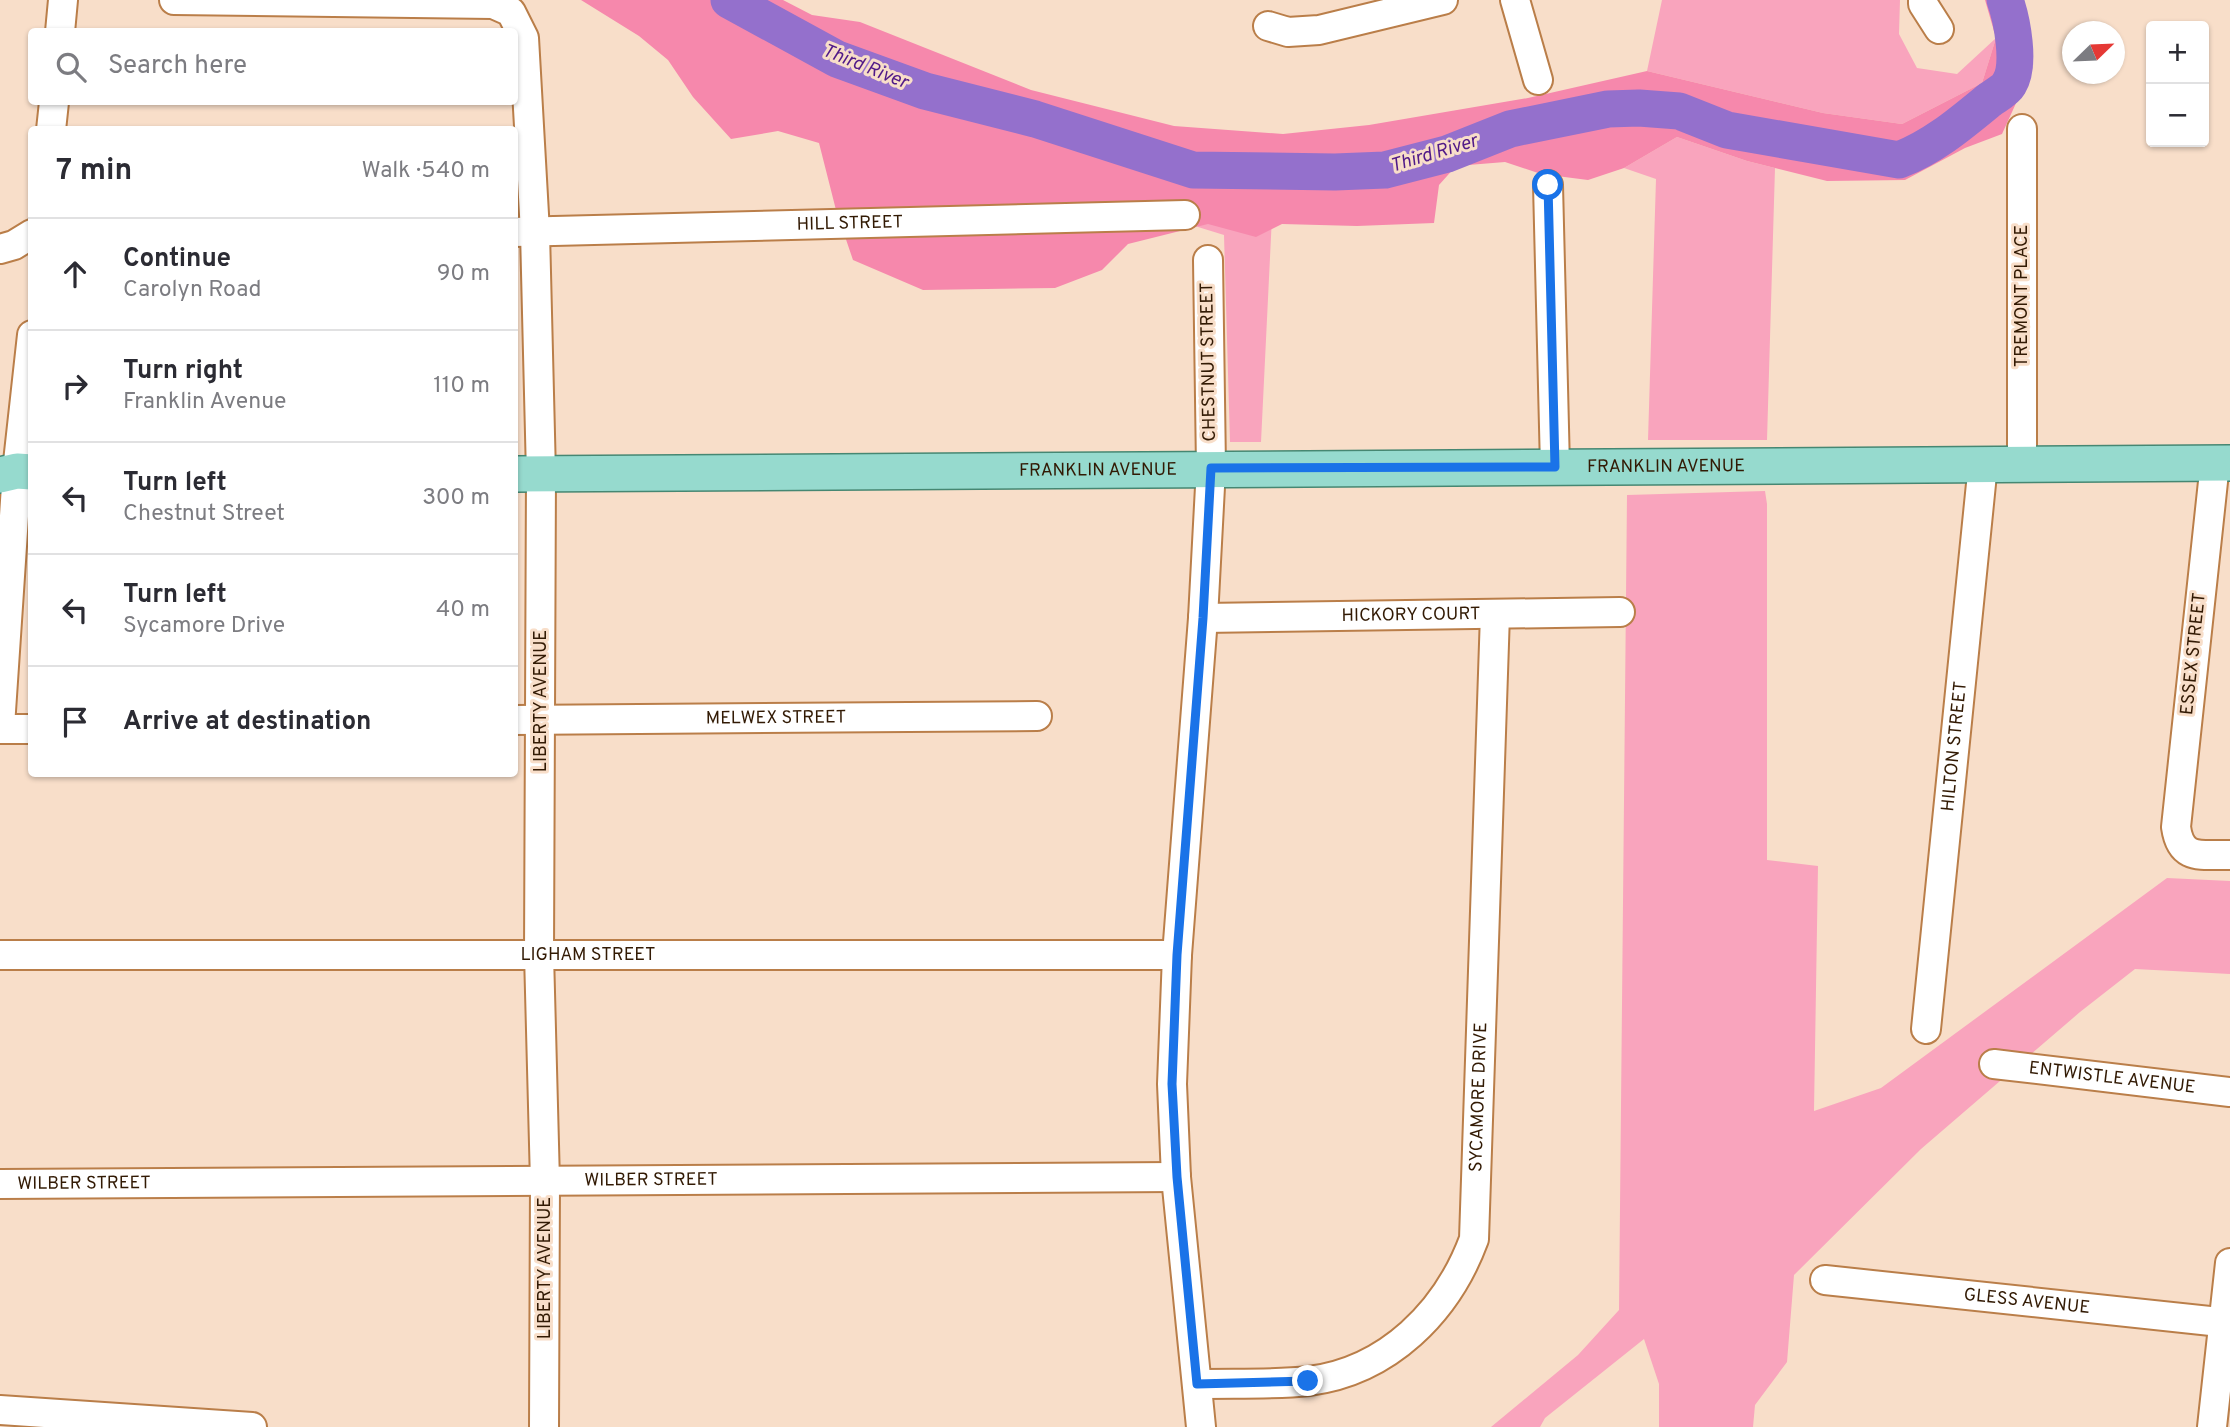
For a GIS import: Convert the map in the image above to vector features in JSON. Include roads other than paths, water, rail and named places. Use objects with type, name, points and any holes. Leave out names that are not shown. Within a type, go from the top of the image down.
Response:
[{"type":"main road","name":"FRANKLIN AVENUE","points":[[528,474],[2223,463]]},
{"type":"street","points":[[60,28],[63,0]]},
{"type":"street","name":"LIBERTY AVENUE","points":[[174,0],[493,4],[512,12],[524,37],[528,719],[539,954],[545,1182],[544,1427]]},
{"type":"street","points":[[1268,26],[1288,32],[1319,30],[1443,0]]},
{"type":"street","points":[[1515,0],[1538,80]]},
{"type":"street","points":[[1923,0],[1939,29]]},
{"type":"street","points":[[51,126],[54,105]]},
{"type":"street","name":"TREMONT PLACE","points":[[2022,129],[2022,464]]},
{"type":"street","points":[[1548,185],[1555,467]]},
{"type":"street","name":"HILL STREET","points":[[525,232],[1185,215]]},
{"type":"street","points":[[0,249],[28,236]]},
{"type":"street","name":"CHESTNUT STREET","points":[[1201,1427],[1177,1177],[1172,1084],[1177,955],[1203,618],[1211,468],[1208,260]]},
{"type":"street","points":[[28,370],[16,473],[0,728],[28,729]]},
{"type":"street","name":"ESSEX STREET","points":[[2223,463],[2176,827],[2180,844],[2190,854],[2230,855]]},
{"type":"street","name":"HILTON STREET","points":[[1926,1029],[1983,464]]},
{"type":"street","name":"HICKORY COURT","points":[[1203,618],[1620,612]]},
{"type":"street","name":"SYCAMORE DRIVE","points":[[1197,1384],[1308,1381],[1367,1363],[1419,1328],[1446,1296],[1474,1239],[1494,614]]},
{"type":"street","name":"MELWEX STREET","points":[[528,719],[1037,716]]},
{"type":"street","name":"LIGHAM STREET","points":[[0,955],[1177,955]]},
{"type":"street","name":"ENTWISTLE AVENUE","points":[[1994,1064],[2230,1092]]},
{"type":"street","name":"WILBER STREET","points":[[0,1184],[1177,1177]]},
{"type":"street","points":[[2212,1427],[2227,1323],[2230,1263]]},
{"type":"street","name":"GLESS AVENUE","points":[[1825,1280],[2227,1323]]},
{"type":"street","points":[[0,1410],[252,1427]]},
{"type":"waterway","name":"Third River","points":[[729,0],[837,59],[925,91],[1035,119],[1193,170],[1335,172],[1385,170],[1447,154],[1510,129],[1608,109],[1639,108],[1679,111],[1727,130],[1899,160],[1946,134],[2009,84],[2013,76],[2015,54],[2013,30],[2005,0]]}]
